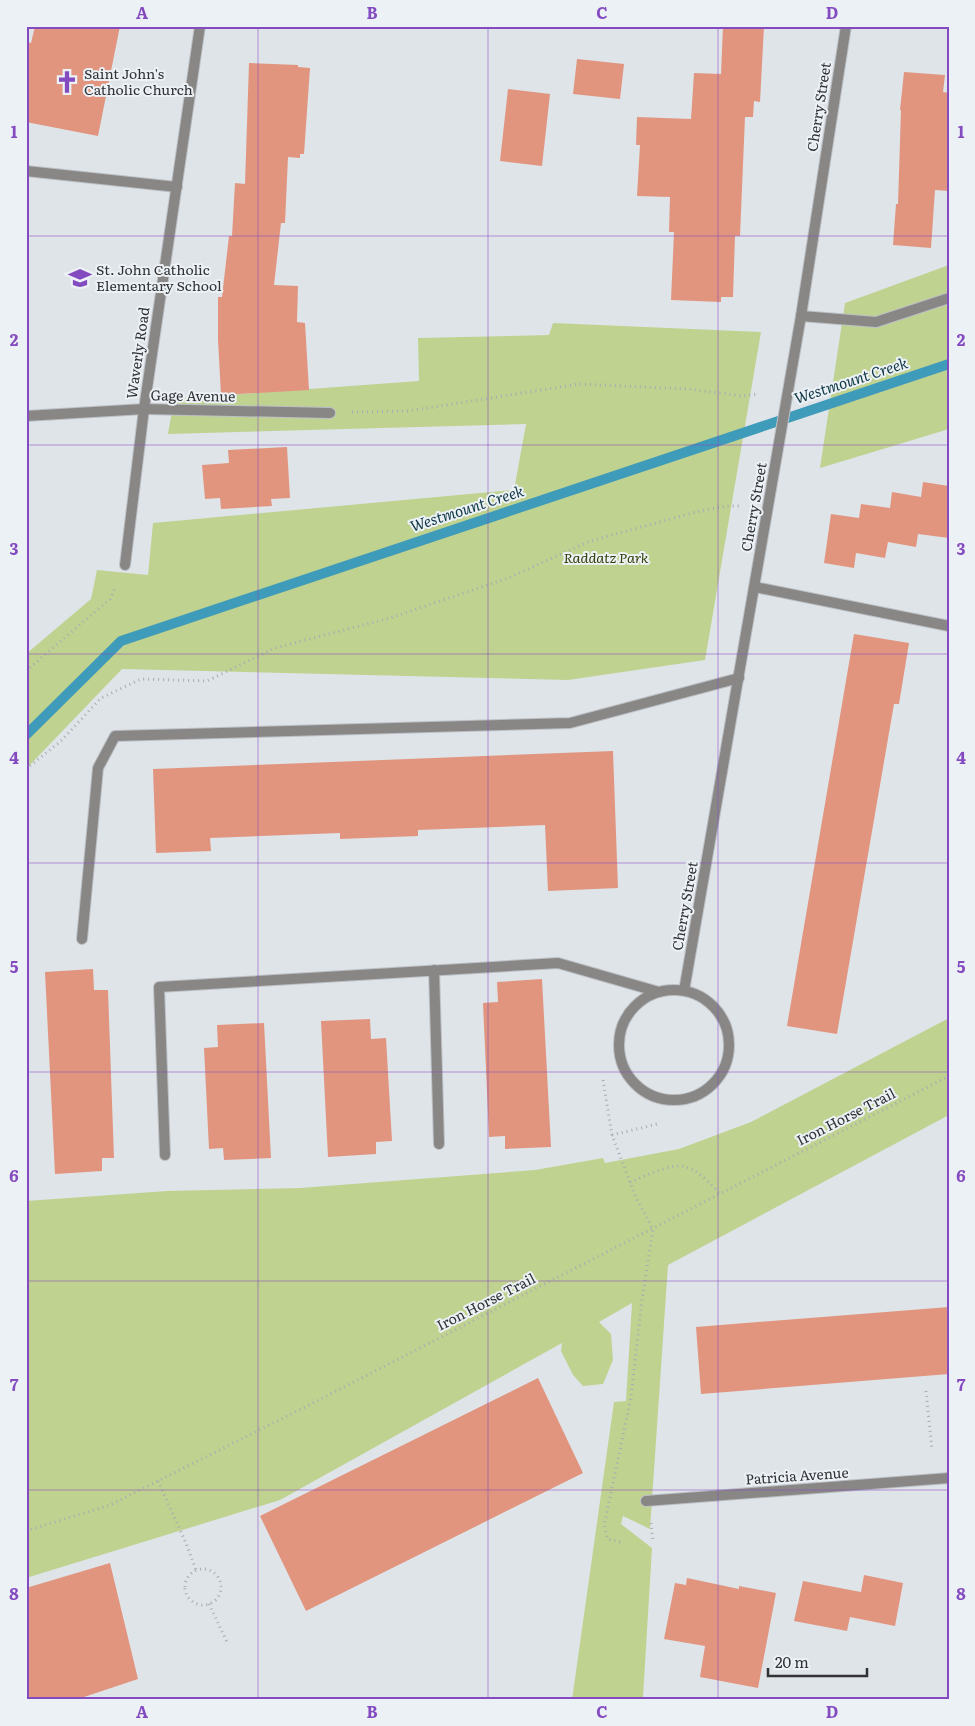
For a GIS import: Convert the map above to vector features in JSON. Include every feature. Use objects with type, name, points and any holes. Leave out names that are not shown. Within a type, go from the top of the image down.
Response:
[{"type":"street","name":"Waverly Road","points":[[125,565],[144,409],[200,26]]},
{"type":"street","name":"Cherry Street","points":[[684,991],[801,316],[846,26]]},
{"type":"street","points":[[26,171],[177,187]]},
{"type":"street","points":[[801,316],[876,322],[949,298]]},
{"type":"street","name":"Gage Avenue","points":[[26,416],[144,409],[330,413]]},
{"type":"street","points":[[755,587],[949,626]]},
{"type":"street","points":[[82,939],[98,768],[115,736],[570,723],[739,678]]},
{"type":"street","points":[[165,1155],[158,987],[558,963],[659,992]]},
{"type":"street","points":[[434,970],[439,1144]]},
{"type":"street","points":[[684,991],[702,997],[716,1009],[726,1025],[730,1043],[727,1062],[718,1078],[704,1091],[687,1098],[668,1100],[650,1094],[635,1083],[624,1068],[620,1050],[621,1031],[629,1014],[642,1000],[659,992],[684,991]]},
{"type":"street","name":"Patricia Avenue","points":[[646,1501],[949,1478]]},
{"type":"path","points":[[330,413],[408,410],[579,384],[688,389],[742,396],[758,394]]},
{"type":"path","points":[[26,769],[61,741],[101,698],[141,679],[207,681],[275,648],[390,618],[508,578],[590,541],[700,511],[727,506],[739,506]]},
{"type":"path","points":[[26,671],[110,599],[125,565]]},
{"type":"path","name":"Iron Horse Trail","points":[[26,1532],[110,1505],[653,1230],[949,1076]]},
{"type":"path","points":[[602,1080],[612,1135],[630,1182],[653,1230],[642,1300],[631,1397],[604,1526],[608,1539],[622,1543]]},
{"type":"path","points":[[612,1135],[657,1124]]},
{"type":"path","points":[[630,1182],[671,1167],[687,1167],[708,1182],[720,1194]]},
{"type":"path","points":[[926,1391],[932,1450]]},
{"type":"path","points":[[158,1481],[196,1570]]},
{"type":"path","points":[[202,1568],[212,1571],[220,1580],[221,1592],[209,1604],[203,1605],[191,1601],[185,1590],[187,1578],[196,1570],[202,1568]]},
{"type":"path","points":[[209,1604],[227,1642]]},
{"type":"green space","points":[[949,265],[949,429],[820,468],[845,303]]},
{"type":"green space","name":"Raddatz Park","points":[[553,323],[761,332],[705,660],[568,680],[122,669],[26,769],[26,654],[91,599],[97,570],[148,575],[153,523],[514,490],[526,424],[168,434],[174,399],[419,381],[418,338],[549,335]]},
{"type":"green space","points":[[949,1018],[949,1115],[668,1265],[650,1529],[623,1516],[621,1524],[652,1548],[643,1697],[639,1700],[572,1700],[614,1402],[626,1401],[632,1303],[599,1322],[611,1334],[613,1360],[603,1384],[583,1386],[573,1375],[561,1351],[562,1343],[280,1500],[26,1578],[26,1201],[167,1191],[300,1188],[535,1170],[603,1158],[605,1163],[679,1149],[751,1122]]},
{"type":"building","name":"Saint John's Catholic Church","points":[[35,26],[120,26],[98,136],[26,122],[26,42],[31,43]]},
{"type":"building","points":[[723,26],[764,26],[760,102],[754,101],[753,117],[745,117],[740,236],[735,236],[733,297],[721,297],[721,302],[671,300],[674,232],[669,232],[670,197],[637,196],[640,145],[636,145],[637,117],[691,119],[694,73],[721,74]]},
{"type":"building","points":[[577,59],[624,64],[620,99],[573,94]]},
{"type":"building","points":[[249,63],[298,65],[298,67],[310,68],[304,154],[300,154],[300,158],[288,157],[285,223],[281,223],[274,285],[298,286],[297,322],[305,323],[309,390],[221,395],[218,297],[222,297],[229,236],[232,236],[235,183],[245,184]]},
{"type":"building","points":[[904,72],[945,75],[943,92],[949,93],[949,191],[935,190],[931,248],[893,245],[896,204],[898,204],[900,110]]},
{"type":"building","points":[[508,89],[550,94],[542,166],[500,161]]},
{"type":"building","points":[[287,447],[290,498],[271,499],[272,506],[221,509],[220,498],[205,499],[202,465],[229,463],[228,450]]},
{"type":"building","points":[[923,482],[949,486],[949,538],[918,534],[916,547],[888,542],[885,558],[856,553],[854,568],[824,563],[831,514],[859,518],[861,504],[890,508],[892,492],[921,497]]},
{"type":"building","points":[[854,634],[909,643],[899,704],[894,704],[837,1034],[787,1026]]},
{"type":"building","points":[[613,751],[618,888],[548,891],[545,825],[418,830],[418,836],[340,839],[340,833],[210,838],[211,851],[156,853],[153,769]]},
{"type":"building","points":[[93,969],[94,990],[108,990],[114,1158],[102,1158],[102,1171],[55,1174],[45,972]]},
{"type":"building","points":[[542,979],[551,1147],[505,1149],[505,1136],[489,1137],[483,1003],[498,1002],[497,982]]},
{"type":"building","points":[[370,1019],[371,1039],[386,1038],[392,1141],[376,1142],[376,1154],[328,1157],[321,1021]]},
{"type":"building","points":[[264,1023],[271,1158],[224,1160],[223,1148],[209,1149],[204,1048],[218,1047],[217,1025]]},
{"type":"building","points":[[949,1307],[949,1374],[701,1394],[696,1327]]},
{"type":"building","points":[[538,1378],[583,1473],[306,1611],[260,1516]]},
{"type":"building","points":[[110,1563],[138,1679],[75,1700],[26,1700],[26,1588]]},
{"type":"building","points":[[864,1575],[903,1583],[895,1626],[850,1617],[847,1631],[794,1621],[803,1581],[861,1592]]},
{"type":"building","points":[[687,1578],[739,1589],[739,1586],[776,1593],[758,1688],[700,1677],[705,1646],[664,1639],[675,1583],[686,1585]]},
{"type":"waterway","name":"Westmount Creek","points":[[26,735],[121,641],[949,364]]},
{"type":"place","name":"Saint John's Catholic Church","points":[[67,82]]},
{"type":"place","name":"St. John Catholic Elementary School","points":[[80,278]]}]
